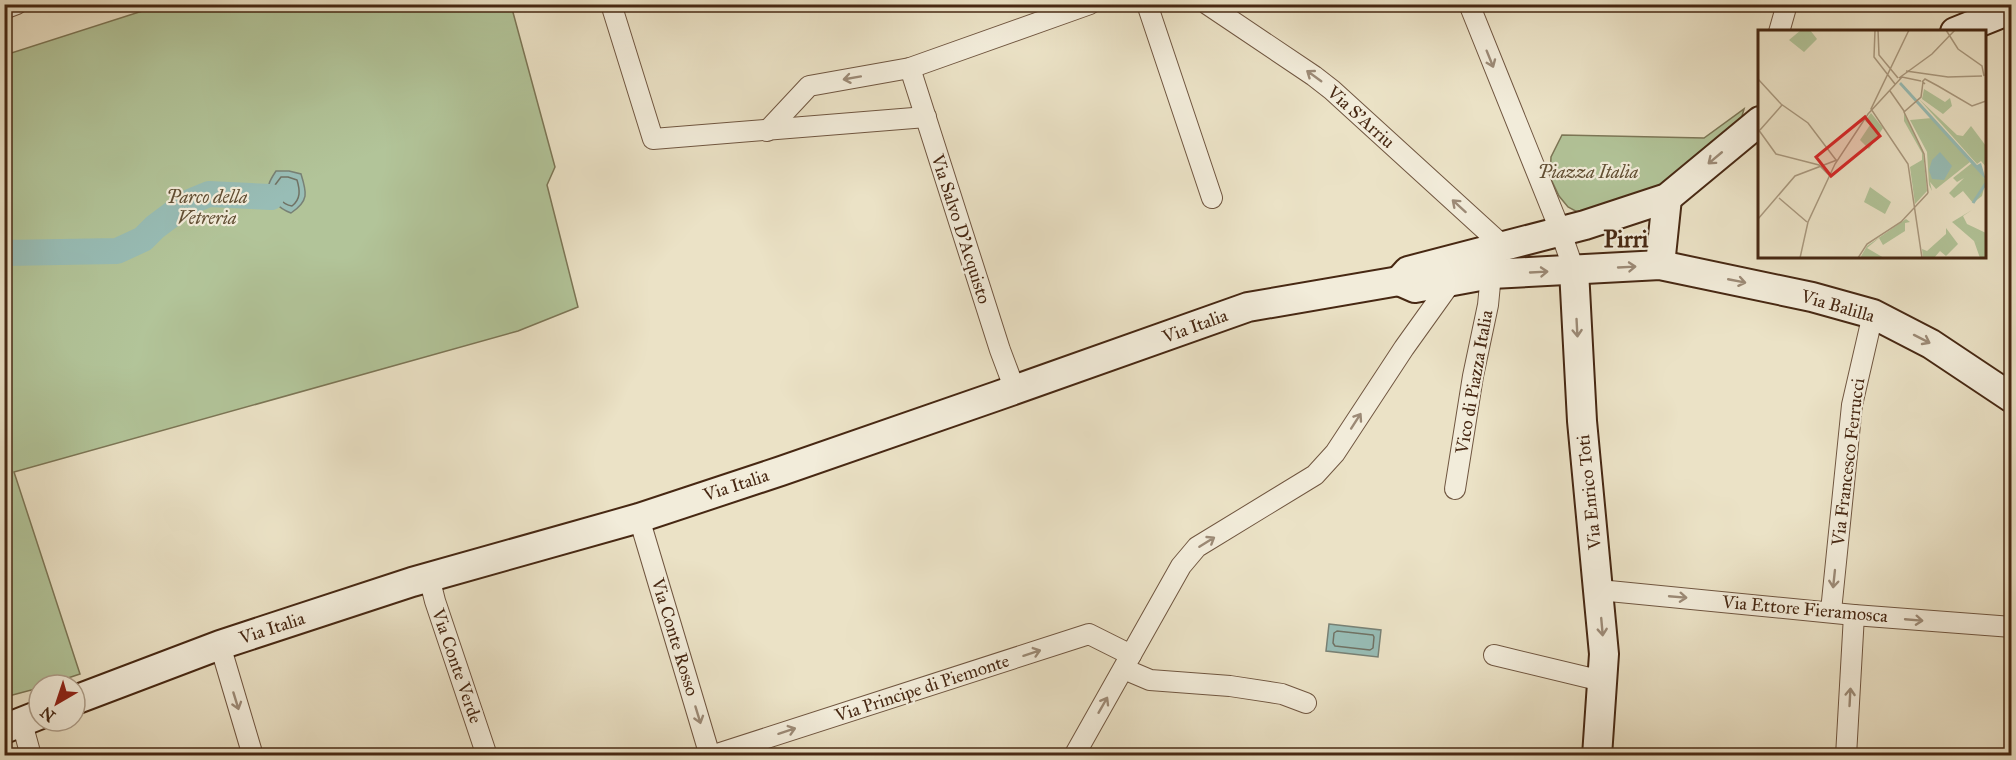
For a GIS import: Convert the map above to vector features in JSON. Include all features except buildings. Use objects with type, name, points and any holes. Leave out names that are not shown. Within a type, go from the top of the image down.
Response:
[{"type":"street","points":[[4,9],[17,4]]},
{"type":"street","points":[[611,4],[653,139],[926,117]]},
{"type":"street","points":[[767,131],[809,86],[910,68],[1090,4]]},
{"type":"street","points":[[1147,4],[1212,198]]},
{"type":"street","name":"Via S'Arriu","points":[[1207,4],[1332,90],[1502,245]]},
{"type":"street","name":"Via Enrico Toti","points":[[1469,4],[1574,270],[1582,421],[1604,654],[1597,756]]},
{"type":"street","points":[[1780,30],[1787,4]]},
{"type":"street","points":[[1960,30],[2012,9]]},
{"type":"street","name":"Via Salvo D'Acquisto","points":[[910,68],[1000,350],[1015,390]]},
{"type":"street","points":[[1667,198],[1670,267],[1491,274],[1415,288],[1399,281],[1408,271],[1585,225],[1667,198],[1758,123]]},
{"type":"street","name":"Via Balilla","points":[[1670,267],[1812,297],[1873,314],[1931,344],[2012,398]]},
{"type":"street","name":"Vico di Piazza Italia","points":[[1455,489],[1473,376],[1488,305],[1491,274]]},
{"type":"street","name":"Via Italia","points":[[87,695],[220,645],[429,577],[639,518],[1015,390],[1248,307],[1399,281]]},
{"type":"street","points":[[1074,756],[1181,566],[1197,548],[1315,475],[1335,453],[1404,348],[1452,281]]},
{"type":"street","name":"Via Francesco Ferrucci","points":[[1831,611],[1851,405],[1873,314]]},
{"type":"street","name":"Via Conte Rosso","points":[[639,518],[711,756]]},
{"type":"street","name":"Via Conte Verde","points":[[429,577],[487,756]]},
{"type":"street","name":"Via Ettore Fieramosca","points":[[1599,590],[1854,615],[2012,627]]},
{"type":"street","points":[[1846,756],[1854,615]]},
{"type":"street","name":"Via Principe di Piemonte","points":[[711,756],[1089,634],[1150,680],[1230,686],[1282,694],[1306,703]]},
{"type":"street","points":[[220,645],[254,756]]},
{"type":"street","points":[[1494,655],[1602,681]]},
{"type":"street","points":[[22,723],[31,756]]},
{"type":"green space","name":"Parco della Vetreria","points":[[161,5],[511,5],[555,167],[547,185],[578,307],[518,331],[14,472],[80,673],[27,673],[27,691],[5,697],[5,55]]},
{"type":"green space","name":"Piazza Italia","points":[[1744,109],[1740,123],[1664,186],[1581,214],[1568,207],[1559,196],[1550,177],[1551,157],[1562,135],[1704,138]]},
{"type":"water","points":[[276,171],[301,174],[305,192],[304,200],[291,213],[278,206],[270,194],[269,184]]},
{"type":"water","points":[[1329,624],[1381,630],[1378,657],[1326,651]]},
{"type":"waterway","points":[[4,253],[117,251],[143,239],[187,203],[209,194],[271,197]]},
{"type":"district","name":"Pirri","points":[[1626,239]]}]
